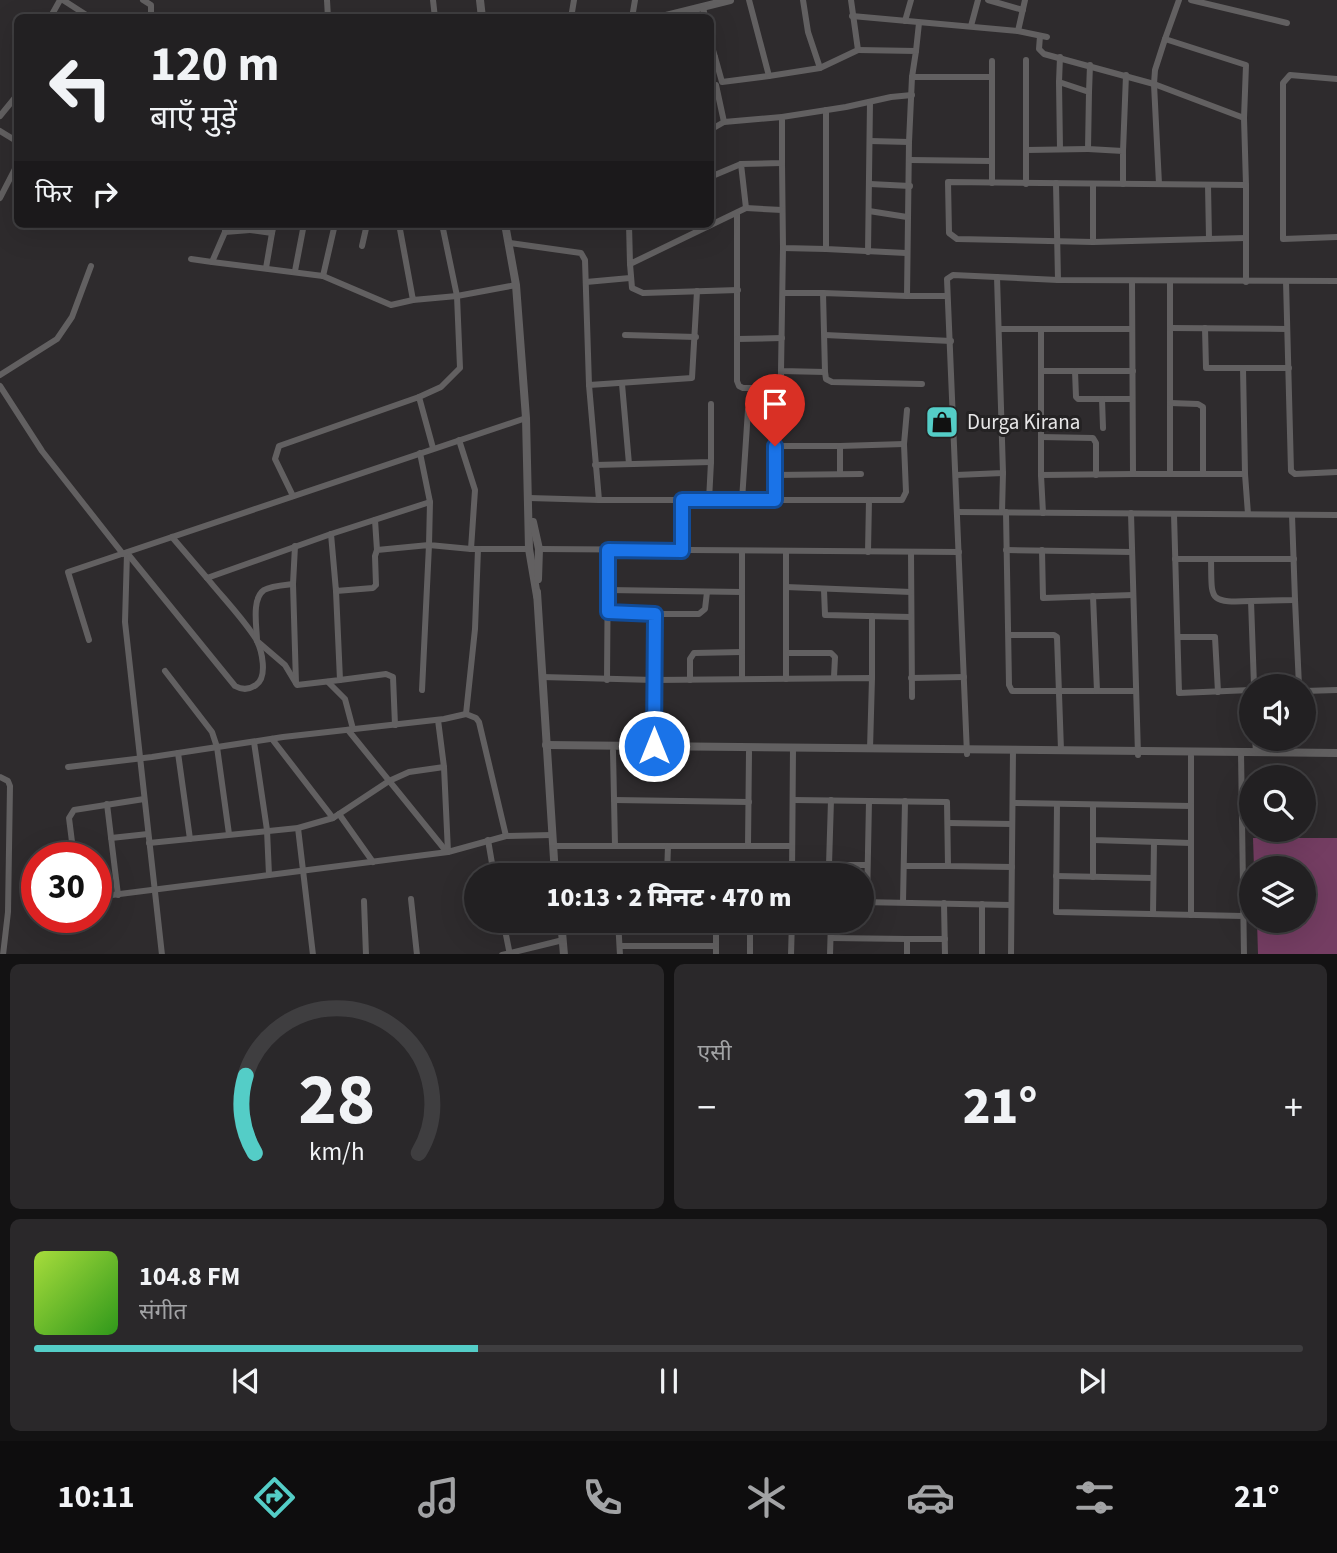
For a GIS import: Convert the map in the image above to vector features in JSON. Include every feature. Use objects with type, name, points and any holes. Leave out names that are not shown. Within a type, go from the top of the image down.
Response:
[{"type":"street","points":[[61,0],[85,14]]},
{"type":"street","points":[[144,0],[151,5],[151,14]]},
{"type":"street","points":[[673,14],[730,0]]},
{"type":"street","points":[[749,0],[769,76]]},
{"type":"street","points":[[803,0],[808,32],[820,68]]},
{"type":"street","points":[[851,0],[858,50]]},
{"type":"street","points":[[905,21],[911,0]]},
{"type":"street","points":[[971,26],[978,0]]},
{"type":"street","points":[[988,0],[1023,10]]},
{"type":"street","points":[[1018,31],[1026,0]]},
{"type":"street","points":[[1159,184],[1155,70],[1179,0]]},
{"type":"street","points":[[1191,0],[1287,23]]},
{"type":"street","points":[[703,6],[704,14]]},
{"type":"street","points":[[852,16],[971,26],[1043,36],[1039,49],[1041,53],[1126,75],[1244,118]]},
{"type":"street","points":[[907,296],[909,142],[912,77],[919,23]]},
{"type":"street","points":[[1165,39],[1246,65],[1246,282]]},
{"type":"street","points":[[716,85],[820,68],[858,50],[916,51]]},
{"type":"street","points":[[1060,57],[1060,149]]},
{"type":"street","points":[[1026,60],[1026,184]]},
{"type":"street","points":[[992,61],[992,183]]},
{"type":"street","points":[[1088,149],[1090,65]]},
{"type":"street","points":[[714,67],[723,122]]},
{"type":"street","points":[[1124,184],[1126,75]]},
{"type":"street","points":[[1337,79],[1290,75],[1283,83],[1283,239],[1337,237]]},
{"type":"street","points":[[912,77],[992,77]]},
{"type":"street","points":[[1059,82],[1089,92]]},
{"type":"street","points":[[714,128],[723,122],[782,117],[912,95]]},
{"type":"street","points":[[0,116],[14,99]]},
{"type":"street","points":[[868,252],[870,102]]},
{"type":"street","points":[[826,110],[826,249]]},
{"type":"street","points":[[737,213],[739,386],[778,388],[781,385],[783,293],[782,117]]},
{"type":"street","points":[[870,141],[909,142]]},
{"type":"street","points":[[1027,150],[1123,151]]},
{"type":"street","points":[[910,160],[991,161]]},
{"type":"street","points":[[714,175],[741,164],[782,163]]},
{"type":"street","points":[[741,164],[746,208]]},
{"type":"street","points":[[0,198],[14,171]]},
{"type":"street","points":[[1246,238],[1093,242],[957,239],[949,233],[948,182],[1247,185]]},
{"type":"street","points":[[1056,183],[1058,280]]},
{"type":"street","points":[[870,184],[909,186]]},
{"type":"street","points":[[1093,184],[1093,242]]},
{"type":"street","points":[[1208,185],[1209,239]]},
{"type":"street","points":[[714,224],[746,208],[782,210]]},
{"type":"street","points":[[869,211],[907,217]]},
{"type":"street","points":[[212,262],[225,228]]},
{"type":"street","points":[[254,228],[272,233]]},
{"type":"street","points":[[266,268],[273,228]]},
{"type":"street","points":[[295,271],[303,228]]},
{"type":"street","points":[[323,276],[334,228]]},
{"type":"street","points":[[362,246],[366,228]]},
{"type":"street","points":[[401,228],[413,300]]},
{"type":"street","points":[[293,496],[275,459],[279,446],[419,397],[441,387],[460,368],[457,296],[443,228]]},
{"type":"street","points":[[506,228],[516,285],[554,863]]},
{"type":"street","points":[[629,228],[630,278],[634,291],[738,290]]},
{"type":"street","points":[[630,264],[706,228]]},
{"type":"street","points":[[510,243],[581,253],[585,260],[589,385],[599,500]]},
{"type":"street","points":[[783,248],[906,253]]},
{"type":"street","points":[[191,259],[323,276],[391,305],[516,285]]},
{"type":"street","points":[[0,375],[57,340],[72,317],[91,266]]},
{"type":"street","points":[[967,752],[947,279],[953,275],[1058,280],[1337,281]]},
{"type":"street","points":[[997,277],[1009,685],[1012,691],[1136,691]]},
{"type":"street","points":[[586,282],[630,278]]},
{"type":"street","points":[[1132,281],[1133,474]]},
{"type":"street","points":[[1170,281],[1170,474]]},
{"type":"street","points":[[1286,281],[1291,471],[1294,474],[1337,472]]},
{"type":"street","points":[[589,385],[692,378],[697,291]]},
{"type":"street","points":[[783,293],[947,296]]},
{"type":"street","points":[[823,293],[826,379],[832,382],[922,384]]},
{"type":"street","points":[[1170,327],[1287,329]]},
{"type":"street","points":[[1205,328],[1206,368],[1289,368]]},
{"type":"street","points":[[999,329],[1132,329]]},
{"type":"street","points":[[1041,329],[1043,513]]},
{"type":"street","points":[[625,335],[696,337]]},
{"type":"street","points":[[825,335],[951,341]]},
{"type":"street","points":[[737,339],[782,338]]},
{"type":"street","points":[[1243,368],[1248,514]]},
{"type":"street","points":[[1041,370],[1133,371]]},
{"type":"street","points":[[781,371],[825,372]]},
{"type":"street","points":[[1075,371],[1076,397],[1085,400],[1132,400]]},
{"type":"street","points":[[622,384],[629,464]]},
{"type":"street","points":[[0,386],[42,451],[240,689],[253,687],[262,679],[264,673],[257,641],[259,596],[265,589],[293,584]]},
{"type":"street","points":[[419,397],[433,449]]},
{"type":"street","points":[[1102,399],[1103,428]]},
{"type":"street","points":[[1170,403],[1198,404],[1203,407],[1203,474]]},
{"type":"street","points":[[709,500],[711,404]]},
{"type":"street","points":[[742,500],[748,410]]},
{"type":"street","points":[[775,500],[776,410]]},
{"type":"street","points":[[530,502],[902,500],[905,497],[904,444],[907,410]]},
{"type":"street","points":[[89,640],[68,572],[526,418]]},
{"type":"street","points":[[1041,438],[1093,438],[1097,443],[1096,475]]},
{"type":"street","points":[[459,440],[475,490],[475,629],[466,714]]},
{"type":"street","points":[[775,446],[904,444]]},
{"type":"street","points":[[840,446],[840,474]]},
{"type":"street","points":[[420,453],[430,502],[422,690]]},
{"type":"street","points":[[595,465],[711,462]]},
{"type":"street","points":[[956,475],[1003,473]]},
{"type":"street","points":[[774,475],[861,474]]},
{"type":"street","points":[[1041,475],[1245,474]]},
{"type":"street","points":[[682,500],[682,551]]},
{"type":"street","points":[[868,552],[869,500]]},
{"type":"street","points":[[206,578],[430,502]]},
{"type":"street","points":[[957,512],[1337,515]]},
{"type":"street","points":[[1131,513],[1138,753]]},
{"type":"street","points":[[1174,514],[1179,693],[1239,690]]},
{"type":"street","points":[[1292,515],[1298,674]]},
{"type":"street","points":[[336,591],[373,588],[376,585],[375,520]]},
{"type":"street","points":[[331,534],[340,680]]},
{"type":"street","points":[[172,537],[257,641],[285,665],[296,685]]},
{"type":"street","points":[[377,550],[429,545],[475,549],[959,552]]},
{"type":"street","points":[[295,546],[293,584],[296,685]]},
{"type":"street","points":[[607,680],[608,550]]},
{"type":"street","points":[[1006,550],[1132,552]]},
{"type":"street","points":[[1042,550],[1043,598],[1133,595]]},
{"type":"street","points":[[742,551],[742,679]]},
{"type":"street","points":[[786,551],[786,679]]},
{"type":"street","points":[[911,552],[912,697]]},
{"type":"street","points":[[125,553],[125,622],[162,954]]},
{"type":"street","points":[[1175,559],[1294,559]]},
{"type":"street","points":[[1211,559],[1212,593],[1216,600],[1295,600]]},
{"type":"street","points":[[786,587],[911,592]]},
{"type":"street","points":[[608,590],[742,592]]},
{"type":"street","points":[[824,590],[825,615],[910,617]]},
{"type":"street","points":[[608,612],[699,614],[705,608],[707,592]]},
{"type":"street","points":[[1093,596],[1097,691]]},
{"type":"street","points":[[1251,601],[1252,674]]},
{"type":"street","points":[[654,746],[655,614]]},
{"type":"street","points":[[870,749],[872,616]]},
{"type":"street","points":[[1009,635],[1057,637],[1061,750]]},
{"type":"street","points":[[1178,637],[1216,638],[1218,692]]},
{"type":"street","points":[[690,680],[690,659],[694,653],[742,652]]},
{"type":"street","points":[[786,653],[831,653],[835,657],[834,677]]},
{"type":"street","points":[[165,671],[205,721],[217,747],[229,834]]},
{"type":"street","points":[[296,685],[386,674],[393,677],[395,724]]},
{"type":"street","points":[[542,677],[607,680],[872,678]]},
{"type":"street","points":[[911,678],[964,677]]},
{"type":"street","points":[[328,682],[345,699],[350,730],[447,852]]},
{"type":"street","points":[[1316,691],[1337,690]]},
{"type":"street","points":[[68,766],[438,720],[466,714],[477,718],[479,722],[506,836]]},
{"type":"street","points":[[438,720],[444,767],[447,852]]},
{"type":"street","points":[[272,739],[373,862]]},
{"type":"street","points":[[254,742],[267,830],[269,875]]},
{"type":"street","points":[[547,748],[654,746],[793,750],[1337,755]]},
{"type":"street","points":[[547,748],[612,751],[870,749],[967,752]]},
{"type":"street","points":[[792,863],[793,750]]},
{"type":"street","points":[[1013,752],[1061,750],[1191,756],[1256,752],[1337,755]]},
{"type":"street","points":[[612,751],[615,846]]},
{"type":"street","points":[[748,846],[749,752]]},
{"type":"street","points":[[1011,954],[1013,752]]},
{"type":"street","points":[[178,753],[190,839]]},
{"type":"street","points":[[1240,754],[1243,856]]},
{"type":"street","points":[[1191,756],[1191,915]]},
{"type":"street","points":[[149,843],[298,828],[336,816],[389,781],[409,772],[444,767]]},
{"type":"street","points":[[0,777],[8,781],[10,786],[9,871],[3,954]]},
{"type":"street","points":[[73,842],[70,813],[74,810],[144,799]]},
{"type":"street","points":[[614,800],[749,802]]},
{"type":"street","points":[[793,800],[947,802],[948,866]]},
{"type":"street","points":[[830,863],[831,800]]},
{"type":"street","points":[[867,863],[869,801]]},
{"type":"street","points":[[903,902],[905,801]]},
{"type":"street","points":[[1013,803],[1191,806]]},
{"type":"street","points":[[107,804],[117,895]]},
{"type":"street","points":[[1057,804],[1056,912],[1239,916]]},
{"type":"street","points":[[1093,805],[1093,877]]},
{"type":"street","points":[[948,822],[1012,824]]},
{"type":"street","points":[[298,828],[313,954]]},
{"type":"street","points":[[111,838],[148,834]]},
{"type":"street","points":[[112,895],[447,852],[506,836],[552,835]]},
{"type":"street","points":[[488,840],[492,863]]},
{"type":"street","points":[[1093,840],[1191,843]]},
{"type":"street","points":[[1153,914],[1154,842]]},
{"type":"street","points":[[553,846],[792,846]]},
{"type":"street","points":[[667,846],[667,863]]},
{"type":"street","points":[[904,866],[1012,867]]},
{"type":"street","points":[[0,871],[9,871]]},
{"type":"street","points":[[1056,876],[1153,878]]},
{"type":"street","points":[[411,899],[417,954]]},
{"type":"street","points":[[364,901],[366,954]]},
{"type":"street","points":[[874,902],[1012,905]]},
{"type":"street","points":[[944,903],[945,954]]},
{"type":"street","points":[[982,904],[982,954]]},
{"type":"street","points":[[505,933],[507,954],[563,940]]},
{"type":"street","points":[[562,933],[564,954]]},
{"type":"street","points":[[619,933],[620,954]]},
{"type":"street","points":[[750,933],[750,954]]},
{"type":"street","points":[[791,954],[792,933]]},
{"type":"street","points":[[830,954],[831,933]]},
{"type":"street","points":[[1244,933],[1244,954]]},
{"type":"street","points":[[831,938],[944,939]]},
{"type":"street","points":[[907,939],[907,954]]},
{"type":"street","points":[[620,946],[716,950]]},
{"type":"shaded area","points":[[1316,838],[1337,838],[1337,954],[1258,954],[1257,933],[1316,933],[1316,856],[1254,856],[1253,842],[1316,842]]},
{"type":"place","name":"Durga Kirana","points":[[942,422]]},
{"type":"route","points":[[654,746],[655,614],[608,612],[608,550],[682,551],[682,500],[775,500],[775,446]]}]
